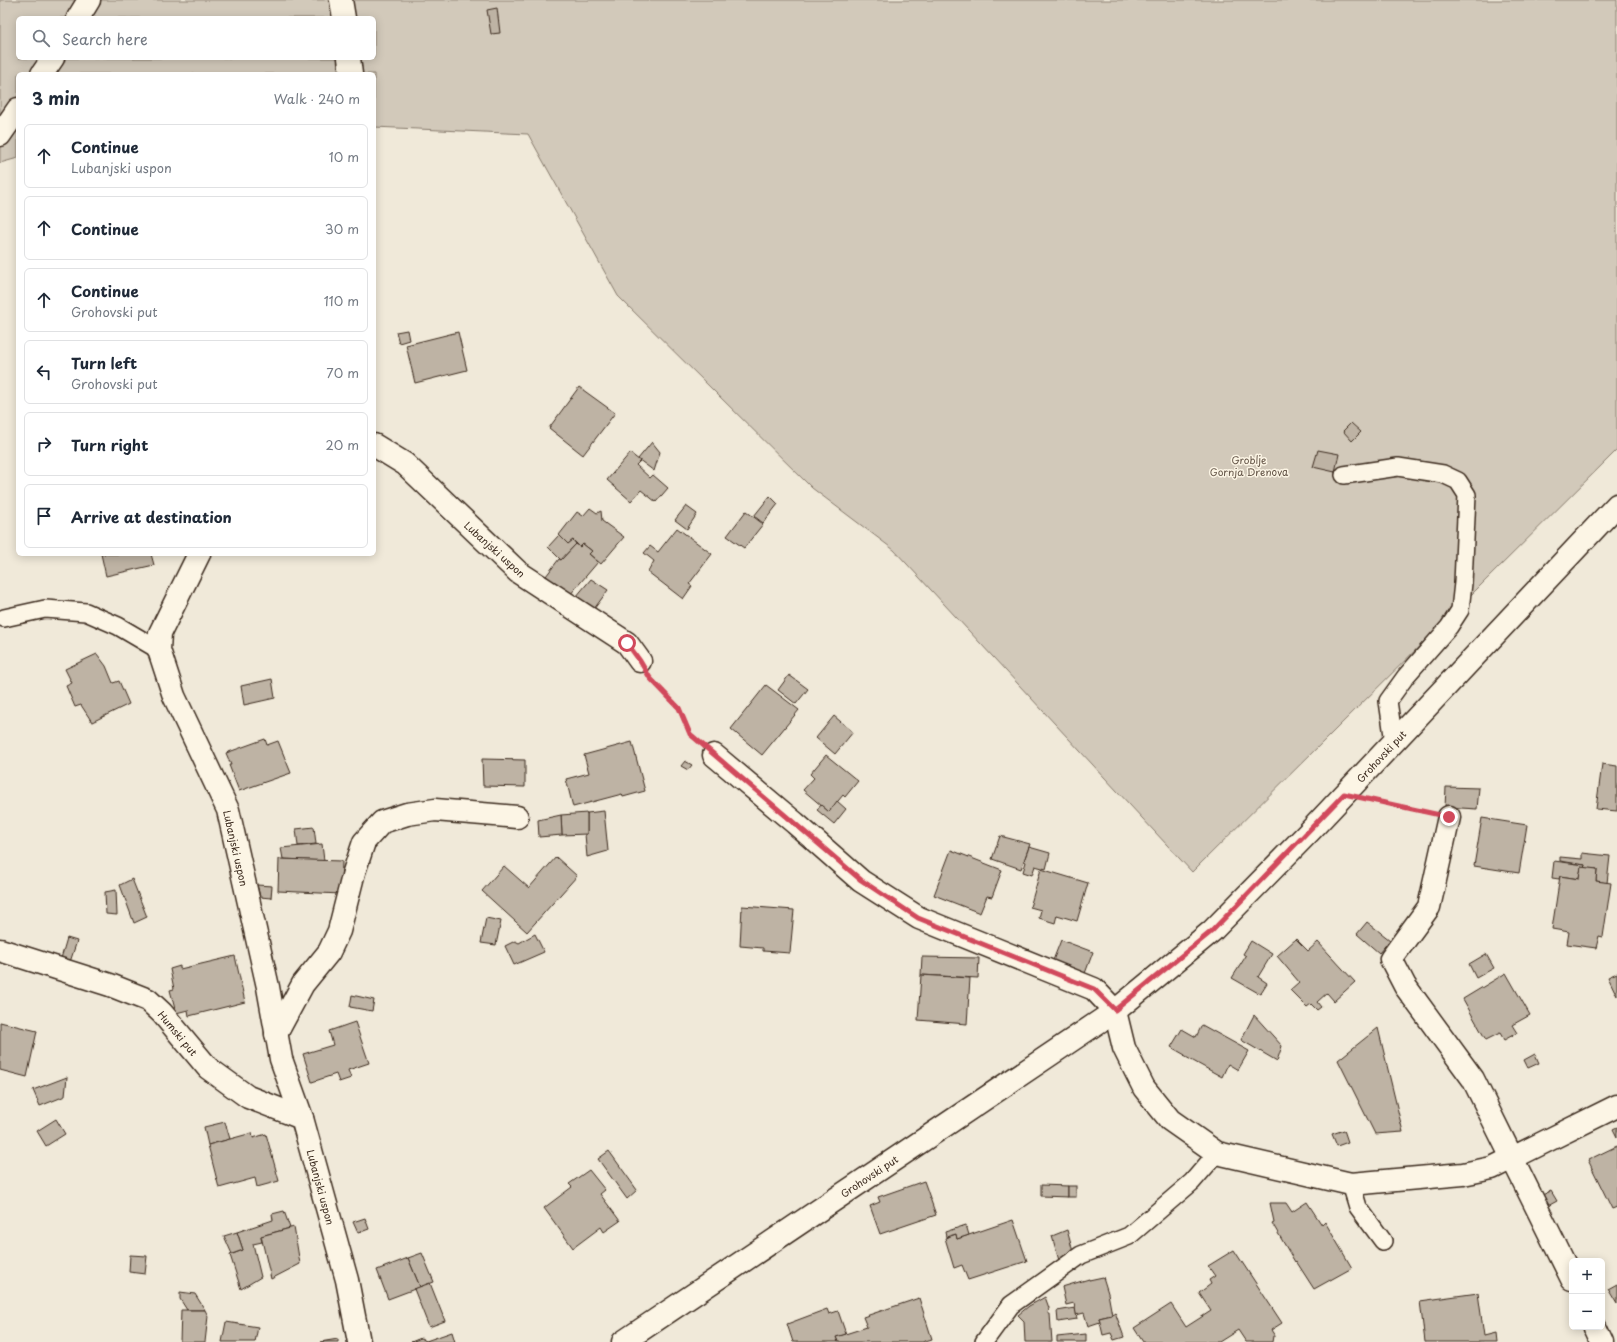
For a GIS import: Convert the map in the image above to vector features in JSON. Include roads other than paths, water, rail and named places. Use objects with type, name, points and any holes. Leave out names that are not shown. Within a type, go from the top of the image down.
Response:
[{"type":"street","points":[[79,16],[89,0]]},
{"type":"street","points":[[341,0],[344,16]]},
{"type":"street","points":[[44,72],[52,60]]},
{"type":"street","points":[[349,60],[351,72]]},
{"type":"street","points":[[0,135],[16,112]]},
{"type":"street","name":"Lubanjski uspon","points":[[376,446],[405,464],[518,572],[627,643],[640,661]]},
{"type":"street","name":"Grohovski put","points":[[623,1342],[1115,1010],[1212,931],[1394,742],[1617,505]]},
{"type":"street","name":"Lubanjski uspon","points":[[198,556],[160,633],[159,650],[174,696],[228,810],[268,987],[281,1059],[302,1118],[347,1280],[359,1342]]},
{"type":"street","points":[[714,755],[861,880],[918,918],[1094,989],[1115,1010],[1124,1048],[1144,1088],[1170,1120],[1217,1152],[1351,1184],[1463,1174],[1492,1168],[1617,1106]]},
{"type":"street","points":[[276,1034],[303,984],[329,952],[339,931],[354,872],[364,842],[382,822],[407,814],[435,810],[517,817]]},
{"type":"street","points":[[1449,817],[1429,907],[1391,959],[1405,986],[1473,1079],[1569,1273]]},
{"type":"street","name":"Humski put","points":[[0,950],[110,985],[148,1000],[162,1012],[208,1068],[248,1097],[302,1118]]},
{"type":"street","points":[[1596,1330],[1602,1342]]},
{"type":"lane","points":[[1344,475],[1398,467],[1406,468],[1443,474],[1458,481],[1467,494],[1463,583],[1460,610],[1449,627],[1406,676],[1388,701],[1394,742]]},
{"type":"lane","points":[[4,618],[45,609],[86,612],[118,626],[159,650]]},
{"type":"lane","points":[[984,1342],[1012,1305],[1081,1255],[1129,1236],[1192,1182],[1217,1152]]},
{"type":"lane","points":[[1351,1184],[1358,1207],[1382,1241]]},
{"type":"park label","name":"Groblje Gornja Drenova","points":[[1249,464]]}]
